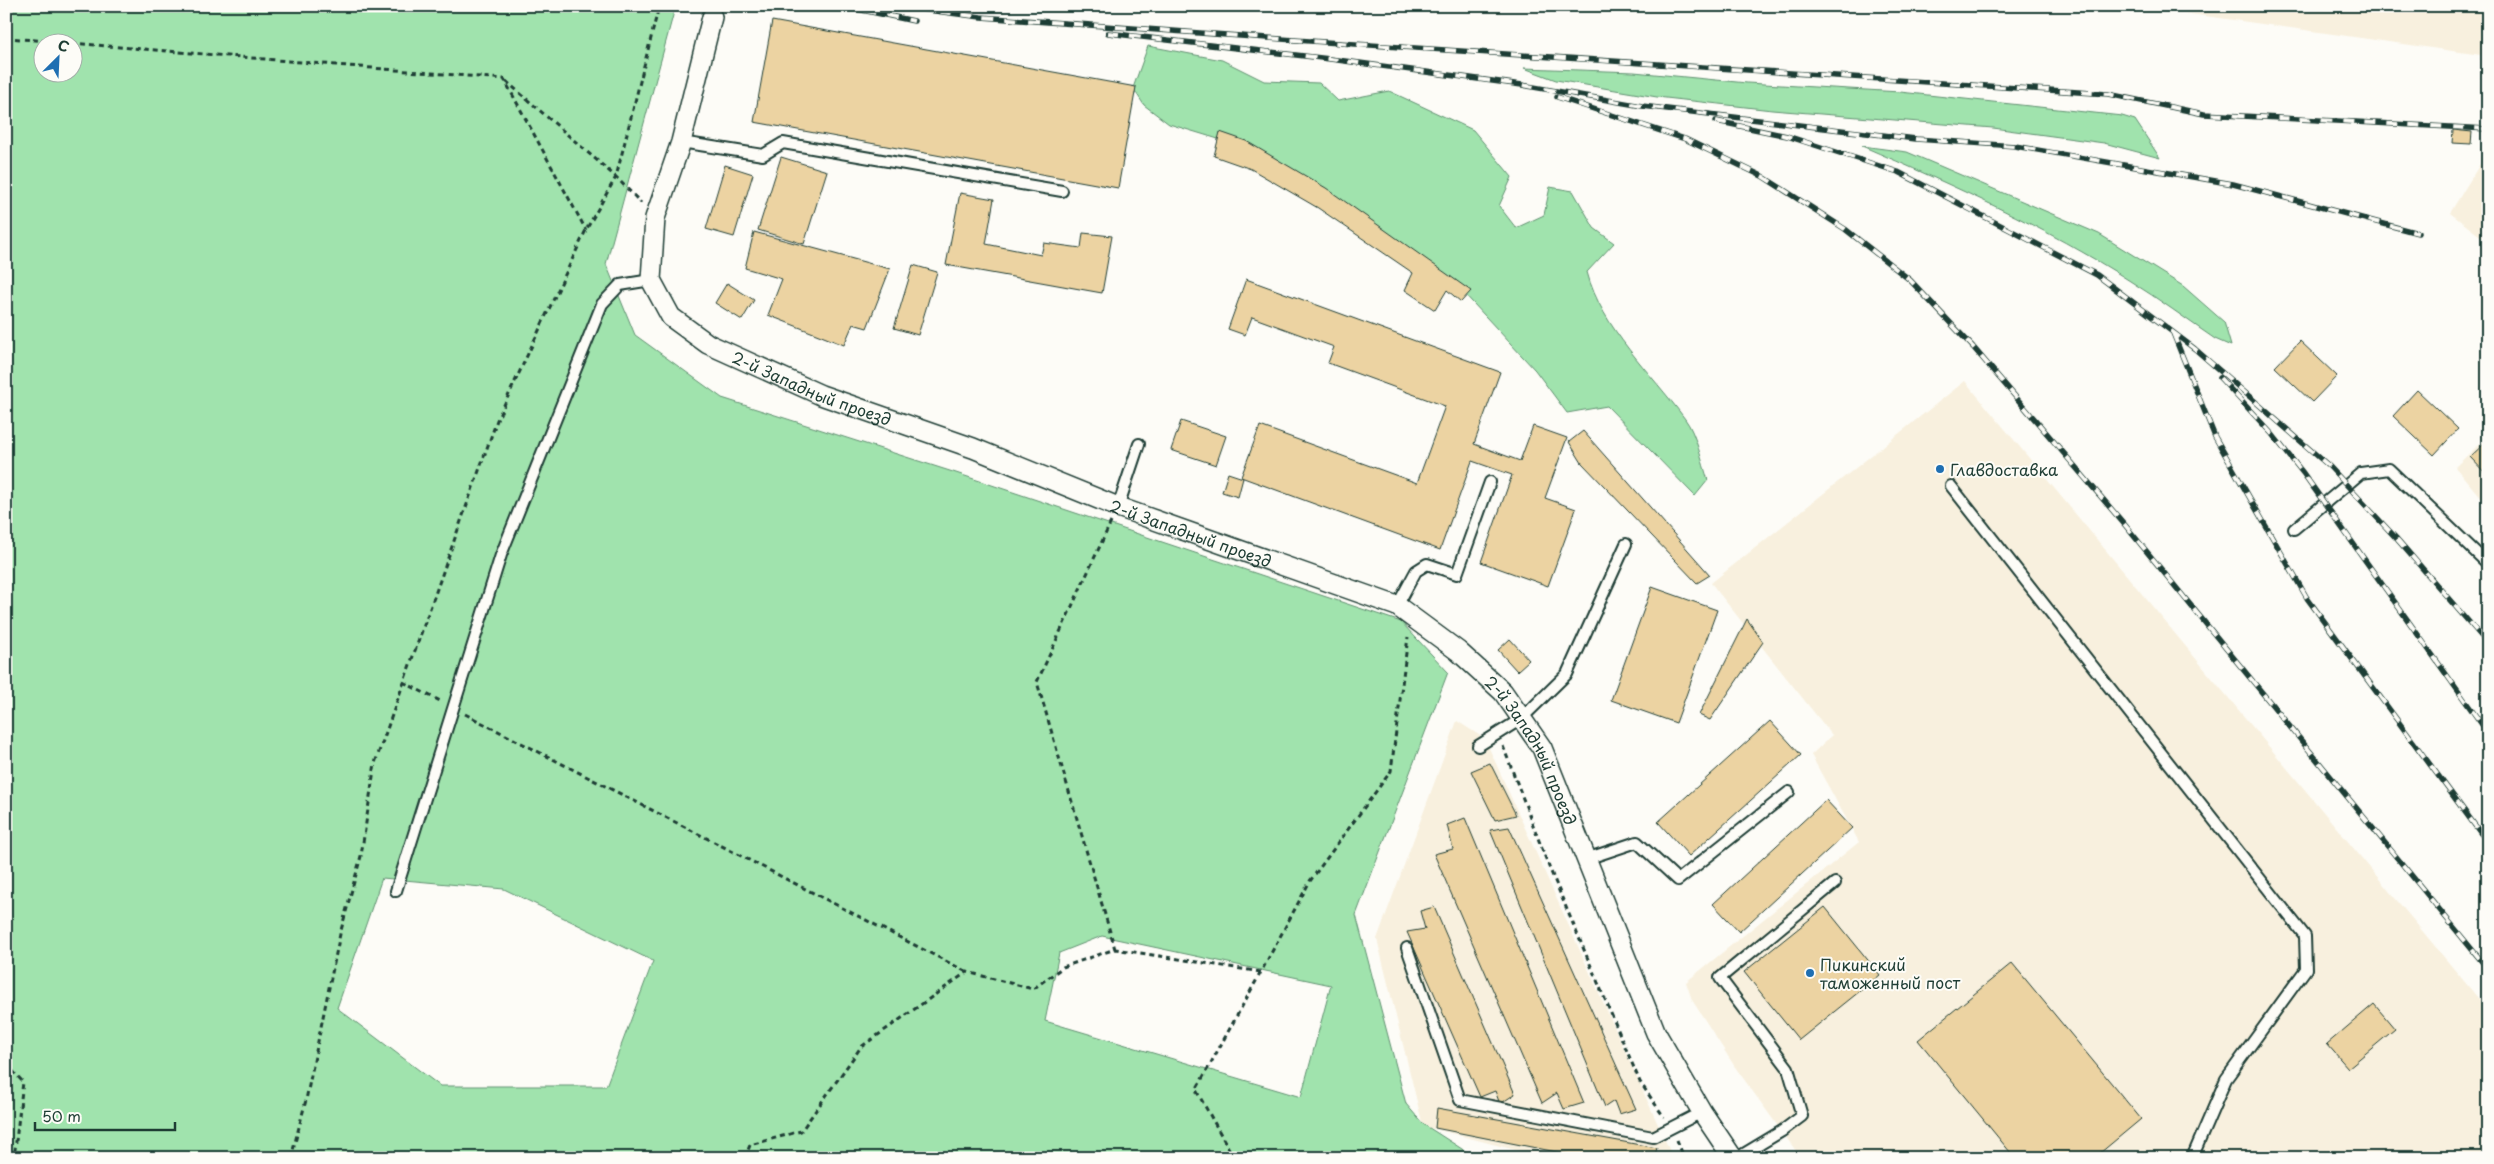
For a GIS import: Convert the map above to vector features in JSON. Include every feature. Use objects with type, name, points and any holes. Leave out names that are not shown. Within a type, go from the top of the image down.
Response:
[{"type":"street","points":[[651,280],[655,218],[681,142],[712,17]]},
{"type":"street","name":"2-й Западный проезд","points":[[651,280],[671,317],[708,344],[821,395],[973,448],[1118,507],[1403,611],[1458,651],[1503,692],[1542,748],[1656,1032],[1702,1112],[1733,1158]]},
{"type":"lane","points":[[681,142],[763,155],[784,143],[1062,191]]},
{"type":"lane","points":[[396,891],[502,555],[602,304],[620,285],[651,280]]},
{"type":"lane","points":[[1118,507],[1139,444]]},
{"type":"lane","points":[[2294,529],[2361,473],[2389,469],[2488,564]]},
{"type":"lane","points":[[1403,611],[1416,571],[1427,564],[1457,574],[1490,482]]},
{"type":"lane","points":[[1951,486],[2305,936],[2306,969],[2226,1079],[2192,1158]]},
{"type":"lane","points":[[1478,746],[1521,718],[1567,674],[1626,544]]},
{"type":"lane","points":[[1586,859],[1637,842],[1678,880],[1789,792]]},
{"type":"lane","points":[[1737,1158],[1782,1131],[1802,1116],[1788,1068],[1720,978],[1835,883]]},
{"type":"lane","points":[[1407,948],[1460,1100],[1653,1137],[1702,1112]]},
{"type":"path","points":[[291,1158],[306,1100],[340,934],[360,856],[374,763],[496,420],[586,230],[616,177],[659,6]]},
{"type":"path","points":[[6,38],[32,40]]},
{"type":"path","points":[[82,44],[504,79],[616,177],[655,218]]},
{"type":"path","points":[[504,79],[586,230]]},
{"type":"path","points":[[1115,949],[1037,682],[1118,507]]},
{"type":"path","points":[[1234,1158],[1196,1090],[1310,881],[1391,771],[1403,611]]},
{"type":"path","points":[[403,682],[967,972],[1033,989],[1064,967],[1115,949],[1261,972]]},
{"type":"path","points":[[1498,733],[1549,867],[1640,1082],[1672,1128],[1684,1158]]},
{"type":"path","points":[[745,1158],[750,1145],[801,1130],[861,1047],[967,972]]},
{"type":"path","points":[[6,1064],[23,1082],[14,1158]]},
{"type":"shaded area","points":[[2134,6],[2488,6],[2488,56]]},
{"type":"shaded area","points":[[2488,151],[2488,242],[2450,213]]},
{"type":"shaded area","points":[[1965,381],[2488,1010],[2488,1158],[1796,1158],[1799,1155],[1735,1067],[1692,1000],[1686,982],[1859,842],[1811,755],[1832,735],[1711,583]]},
{"type":"shaded area","points":[[2488,436],[2488,506],[2455,467]]},
{"type":"shaded area","points":[[1457,721],[1485,739],[1673,1158],[1546,1158],[1423,1126],[1377,939]]},
{"type":"green space","points":[[6,6],[675,8],[606,264],[635,335],[722,398],[956,473],[1401,622],[1448,672],[1356,915],[1406,1104],[1423,1124],[1476,1158],[6,1158]],"holes":[[[382,878],[504,889],[653,961],[606,1086],[440,1086],[337,1008]],[[1102,936],[1331,985],[1301,1097],[1045,1021],[1059,953]]]},
{"type":"green space","points":[[1148,46],[1222,60],[1264,81],[1319,83],[1338,101],[1389,91],[1473,130],[1512,177],[1499,206],[1516,228],[1544,215],[1550,187],[1573,191],[1594,228],[1614,243],[1587,272],[1594,293],[1616,331],[1689,425],[1696,440],[1708,480],[1695,496],[1607,406],[1567,413],[1535,370],[1461,290],[1238,145],[1169,124],[1144,105],[1133,88]]},
{"type":"green space","points":[[1524,68],[1634,72],[1747,83],[1900,92],[2122,116],[2135,120],[2160,158],[2104,143],[1993,128],[1772,110],[1657,97],[1556,80]]},
{"type":"green space","points":[[1862,146],[1907,152],[2099,234],[2183,286],[2224,322],[2231,346],[2215,339],[2098,261],[2033,225]]},
{"type":"building","points":[[772,21],[1136,87],[1118,188],[754,122]]},
{"type":"building","points":[[2453,130],[2472,132],[2471,144],[2452,143]]},
{"type":"building","points":[[1220,132],[1246,141],[1326,188],[1471,291],[1461,302],[1447,290],[1435,310],[1405,290],[1413,273],[1318,208],[1251,169],[1214,156]]},
{"type":"building","points":[[781,157],[827,171],[804,244],[758,230]]},
{"type":"building","points":[[725,165],[753,174],[734,237],[706,229]]},
{"type":"building","points":[[960,193],[994,199],[986,244],[1041,255],[1044,243],[1081,248],[1083,233],[1112,236],[1102,293],[946,265]]},
{"type":"building","points":[[754,232],[890,269],[867,328],[853,324],[844,345],[768,315],[782,279],[745,268]]},
{"type":"building","points":[[913,265],[937,272],[918,335],[894,328]]},
{"type":"building","points":[[1246,279],[1500,372],[1474,444],[1520,461],[1533,426],[1567,438],[1545,498],[1576,509],[1548,586],[1481,562],[1512,475],[1472,461],[1440,550],[1241,477],[1260,426],[1417,483],[1445,406],[1328,363],[1334,347],[1252,317],[1245,335],[1228,329]]},
{"type":"building","points":[[727,283],[754,300],[742,320],[715,303]]},
{"type":"building","points":[[2300,341],[2337,376],[2312,402],[2275,367]]},
{"type":"building","points":[[2417,390],[2458,429],[2434,455],[2393,416]]},
{"type":"building","points":[[1181,421],[1226,436],[1216,465],[1171,450]]},
{"type":"building","points":[[1583,431],[1710,575],[1697,583],[1582,463],[1569,442]]},
{"type":"building","points":[[2488,440],[2488,476],[2470,457]]},
{"type":"building","points":[[1228,473],[1243,478],[1238,497],[1222,492]]},
{"type":"building","points":[[1652,587],[1717,610],[1676,723],[1611,700]]},
{"type":"building","points":[[1747,619],[1763,642],[1710,720],[1699,715]]},
{"type":"building","points":[[1510,639],[1529,660],[1517,671],[1498,650]]},
{"type":"building","points":[[1770,721],[1801,755],[1689,856],[1658,822]]},
{"type":"building","points":[[1490,763],[1516,815],[1495,820],[1471,771]]},
{"type":"building","points":[[1826,800],[1852,828],[1739,932],[1713,904]]},
{"type":"building","points":[[1465,818],[1584,1103],[1564,1109],[1557,1093],[1542,1103],[1434,854],[1453,849],[1447,825]]},
{"type":"building","points":[[1509,827],[1636,1109],[1619,1114],[1614,1101],[1605,1107],[1490,830]]},
{"type":"building","points":[[1434,907],[1515,1094],[1500,1104],[1495,1091],[1480,1097],[1407,932],[1425,929],[1420,911]]},
{"type":"building","points":[[1825,907],[1880,975],[1799,1040],[1744,972]]},
{"type":"building","points":[[2012,963],[2141,1119],[2094,1158],[2015,1158],[1918,1040]]},
{"type":"building","points":[[2374,1004],[2395,1029],[2348,1068],[2327,1044]]},
{"type":"building","points":[[1437,1108],[1657,1148],[1654,1158],[1587,1158],[1435,1128]]},
{"type":"railway","points":[[843,6],[914,21]]},
{"type":"railway","points":[[897,6],[981,17],[1295,40],[2108,94],[2204,114],[2488,129]]},
{"type":"railway","points":[[1108,33],[1330,59],[1522,85],[1642,106],[1916,139],[2015,146],[2233,184],[2418,233]]},
{"type":"railway","points":[[1557,97],[1685,139],[1762,176],[1845,229],[1910,280],[1973,347],[2125,525],[2488,969]]},
{"type":"railway","points":[[1716,121],[1787,136],[1898,172],[2097,275],[2195,349],[2329,466],[2396,538],[2488,644]]},
{"type":"railway","points":[[2173,333],[2215,437],[2307,598],[2488,843]]},
{"type":"railway","points":[[2220,378],[2272,434],[2303,473],[2488,733]]},
{"type":"place","name":"Главдоставка","points":[[1940,469]]},
{"type":"place","name":"Пикинский таможенный пост","points":[[1810,973]]}]
